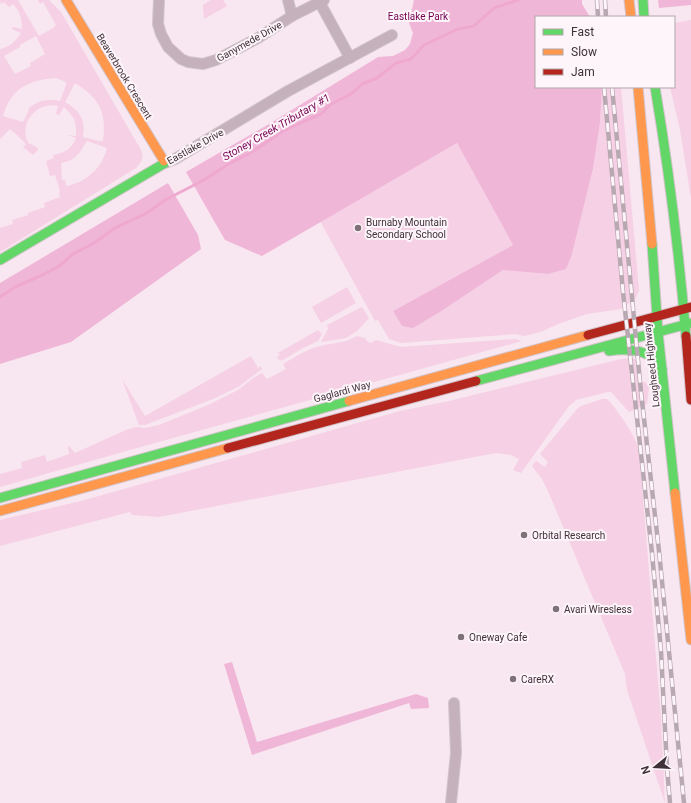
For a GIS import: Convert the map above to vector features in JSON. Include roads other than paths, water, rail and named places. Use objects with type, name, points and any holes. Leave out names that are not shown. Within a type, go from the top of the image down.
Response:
[{"type":"main road","name":"Beaverbrook Crescent","points":[[66,0],[165,163]]},
{"type":"main road","points":[[629,0],[631,16]]},
{"type":"main road","points":[[643,0],[644,16]]},
{"type":"main road","name":"Lougheed Highway","points":[[638,88],[644,144],[658,332],[691,640]]},
{"type":"main road","points":[[655,88],[664,134],[681,276],[687,308],[691,400]]},
{"type":"main road","name":"Eastlake Drive","points":[[0,260],[165,163]]},
{"type":"main road","points":[[681,276],[691,280]]},
{"type":"main road","name":"Gaglardi Way","points":[[0,498],[687,308]]},
{"type":"main road","points":[[0,511],[563,356],[688,324]]},
{"type":"main road","points":[[563,356],[583,356],[621,348],[644,353],[652,358],[662,369]]},
{"type":"street","name":"Ganymede Drive","points":[[158,0],[158,24],[161,34],[168,47],[181,59],[197,64],[203,64],[216,60],[258,38],[292,16],[322,1],[350,58]]},
{"type":"street","points":[[288,0],[292,16]]},
{"type":"street","name":"Eastlake Drive","points":[[165,163],[175,159],[288,92],[392,35]]},
{"type":"street","points":[[451,803],[456,753],[454,703]]},
{"type":"waterway","name":"Stoney Creek Tributary #1","points":[[0,297],[15,287],[58,267],[73,254],[94,243],[115,228],[147,213],[165,200],[204,180],[227,165],[252,152],[283,131],[321,114],[331,104],[351,94],[362,84],[377,78],[396,63],[411,59],[424,45],[458,29],[474,26],[494,8],[518,0]]},
{"type":"railway","points":[[597,0],[598,16]]},
{"type":"railway","points":[[605,0],[606,16]]},
{"type":"railway","points":[[604,88],[623,292],[652,553],[661,651],[670,803]]},
{"type":"railway","points":[[612,88],[641,392],[659,551],[684,803]]},
{"type":"place","name":"Burnaby Mountain Secondary School","points":[[358,228]]},
{"type":"place","name":"Orbital Research","points":[[524,535]]},
{"type":"place","name":"Avari Wiresless","points":[[556,609]]},
{"type":"place","name":"Oneway Cafe","points":[[461,637]]},
{"type":"place","name":"CareRX","points":[[513,679]]},
{"type":"park label","name":"Eastlake Park","points":[[418,16]]}]
